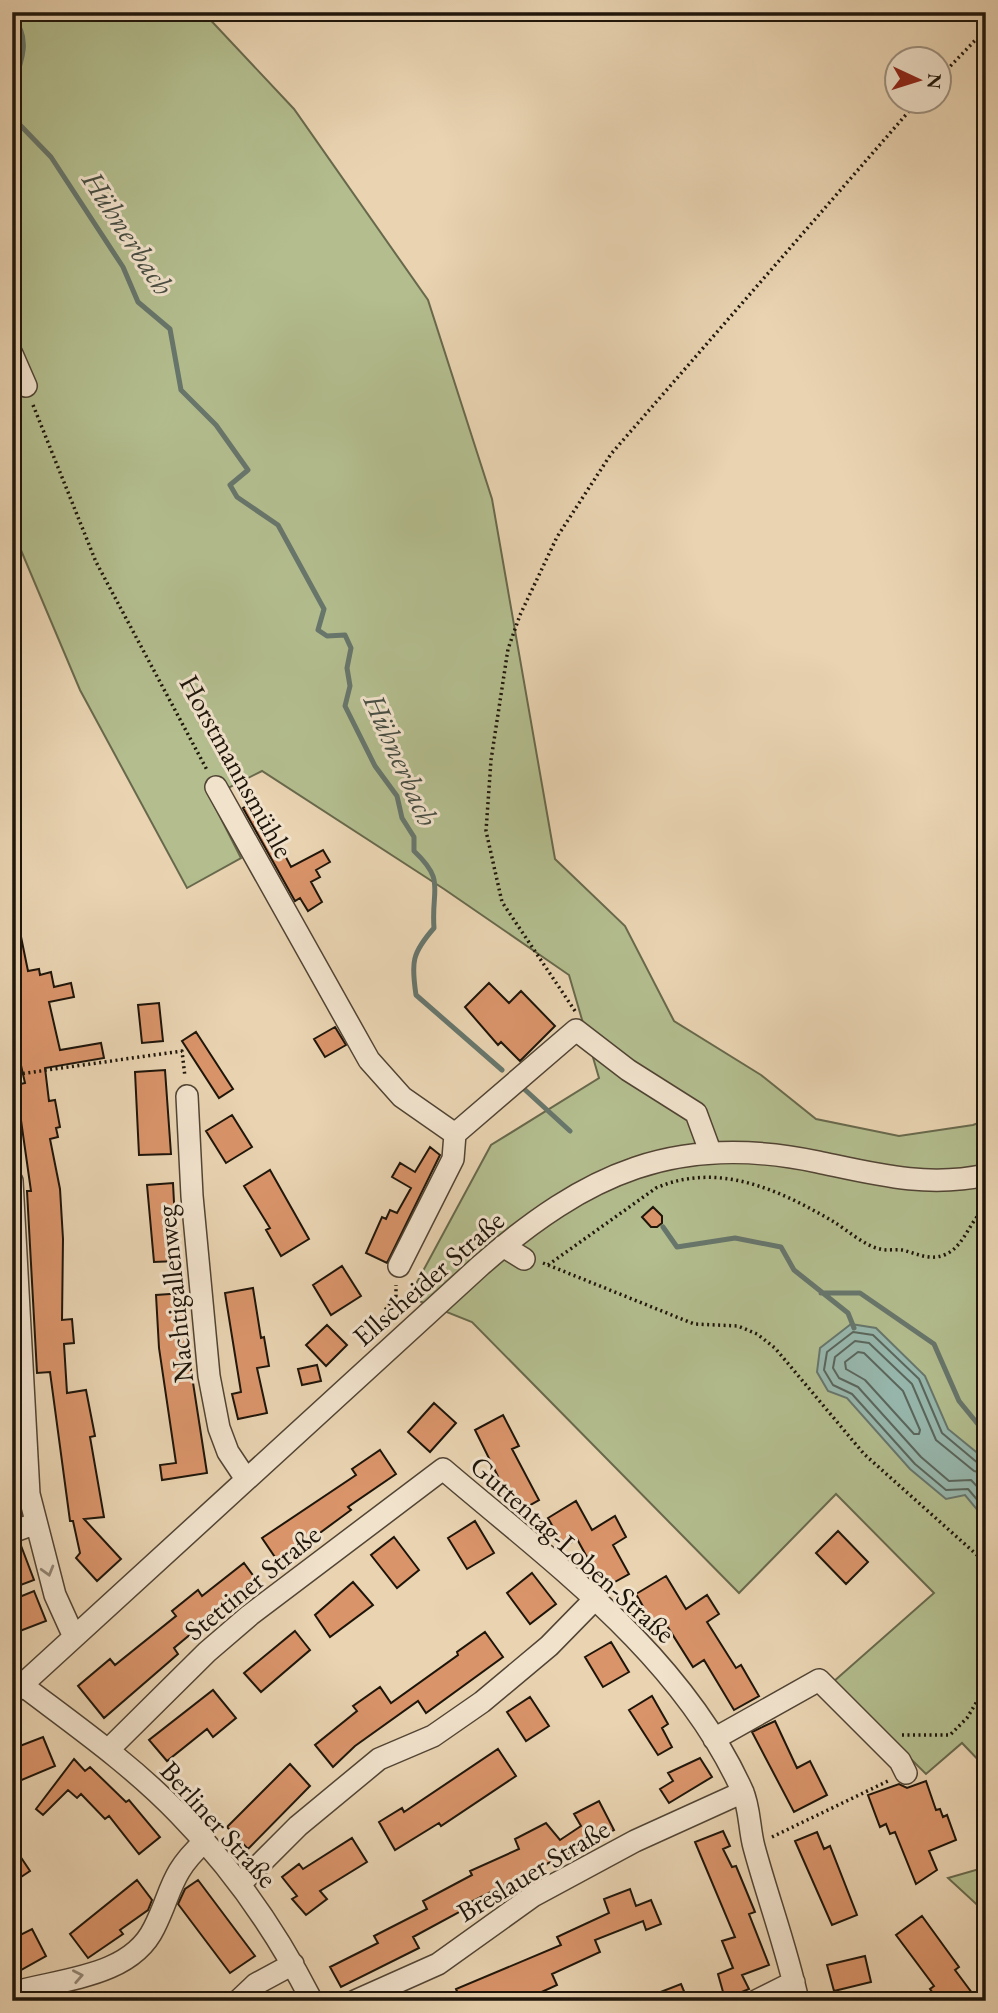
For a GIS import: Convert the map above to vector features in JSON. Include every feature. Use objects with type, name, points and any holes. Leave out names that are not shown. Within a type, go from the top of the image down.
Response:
[{"type":"street","points":[[12,354],[26,386]]},
{"type":"street","name":"Horstmannsmühle","points":[[216,787],[369,1060],[402,1097],[455,1135]]},
{"type":"street","points":[[399,1266],[453,1159],[455,1135],[468,1120],[576,1030],[628,1070],[695,1113],[710,1151]]},
{"type":"street","name":"Nachtigallenweg","points":[[187,1096],[192,1196],[209,1377],[219,1428],[228,1452],[246,1479]]},
{"type":"street","name":"Ellscheider Straße","points":[[17,1690],[503,1246],[549,1211],[600,1182],[650,1162],[710,1151],[772,1153],[904,1180],[954,1180],[986,1175]]},
{"type":"street","points":[[12,1181],[18,1399],[29,1494],[34,1524],[55,1595],[74,1637]]},
{"type":"street","points":[[503,1246],[524,1259]]},
{"type":"street","name":"Guttentag-Loben-Straße","points":[[443,1469],[595,1599],[663,1670],[714,1739],[743,1792],[754,1845],[796,1992]]},
{"type":"street","name":"Stettiner Straße","points":[[108,1750],[207,1652],[250,1615],[443,1469]]},
{"type":"street","points":[[12,1532],[34,1524]]},
{"type":"street","points":[[240,1884],[298,1826],[379,1759],[433,1736],[482,1702],[549,1646],[595,1599]]},
{"type":"street","points":[[714,1739],[819,1680],[880,1739],[900,1761],[906,1773]]},
{"type":"street","name":"Berliner Straße","points":[[17,1690],[108,1750],[179,1813],[240,1884],[293,1964],[312,2001]]},
{"type":"street","name":"Breslauer Straße","points":[[355,2001],[438,1964],[533,1896],[635,1841],[743,1792]]},
{"type":"street","points":[[12,1993],[100,1972],[137,1949],[155,1927],[177,1872],[205,1841]]},
{"type":"street","points":[[237,2001],[256,1984],[293,1964]]},
{"type":"street","points":[[756,2001],[796,1992]]},
{"type":"path","points":[[953,63],[986,29]]},
{"type":"path","points":[[576,1030],[578,1020],[571,1003],[502,902],[494,878],[486,831],[491,760],[508,649],[520,615],[557,537],[611,454],[905,116]]},
{"type":"path","name":"Horstmannsmühle","points":[[26,386],[90,550],[216,787]]},
{"type":"path","points":[[12,1075],[182,1052],[187,1096]]},
{"type":"path","points":[[548,1265],[656,1188],[670,1182],[698,1178],[745,1180],[805,1205],[879,1249],[899,1250],[926,1257],[945,1255],[966,1237],[986,1208]]},
{"type":"path","points":[[524,1259],[548,1265],[694,1324],[738,1326],[757,1334],[775,1348],[864,1454],[986,1563]]},
{"type":"path","points":[[384,1334],[385,1310],[396,1296],[399,1266]]},
{"type":"path","points":[[880,1739],[889,1732],[907,1736],[950,1735],[967,1718],[986,1686]]},
{"type":"path","points":[[754,1845],[906,1773]]},
{"type":"green space","points":[[12,12],[203,12],[294,109],[428,300],[492,499],[555,859],[625,926],[674,1021],[761,1075],[816,1119],[899,1136],[973,1125],[986,1120],[986,1768],[962,1743],[926,1774],[833,1682],[934,1593],[836,1494],[739,1593],[472,1322],[409,1297],[491,1145],[599,1078],[569,975],[444,889],[262,771],[210,797],[241,858],[187,888],[80,690],[12,529]]},
{"type":"green space","points":[[986,1867],[986,1913],[948,1878]]},
{"type":"water","points":[[851,1324],[876,1328],[925,1376],[948,1429],[986,1460],[986,1530],[980,1524],[980,1513],[965,1495],[946,1499],[910,1469],[847,1398],[828,1391],[817,1372],[820,1348]]},
{"type":"building","points":[[256,800],[291,867],[323,850],[330,862],[316,870],[320,877],[311,882],[322,902],[308,911],[300,898],[295,901],[243,808]]},
{"type":"building","points":[[19,927],[28,971],[39,969],[40,975],[51,972],[54,987],[71,983],[74,997],[49,1002],[60,1050],[101,1043],[104,1058],[45,1068],[49,1101],[55,1100],[60,1127],[56,1128],[58,1137],[50,1139],[60,1189],[63,1239],[62,1320],[72,1319],[74,1343],[64,1344],[67,1393],[86,1390],[95,1436],[90,1437],[104,1517],[84,1519],[121,1559],[97,1581],[76,1558],[80,1553],[73,1521],[70,1521],[50,1372],[37,1373],[27,1191],[31,1191],[16,1085],[25,1083],[12,1026],[12,928]]},
{"type":"building","points":[[489,983],[509,1003],[521,991],[555,1026],[520,1061],[501,1042],[498,1045],[465,1007]]},
{"type":"building","points":[[159,1003],[163,1041],[142,1043],[138,1005]]},
{"type":"building","points":[[335,1027],[346,1045],[325,1057],[314,1039]]},
{"type":"building","points":[[196,1032],[233,1089],[219,1098],[182,1041]]},
{"type":"building","points":[[165,1070],[171,1154],[139,1155],[135,1072]]},
{"type":"building","points":[[232,1115],[252,1147],[226,1163],[206,1131]]},
{"type":"building","points":[[430,1147],[440,1155],[387,1263],[366,1253],[382,1217],[386,1219],[390,1210],[397,1213],[411,1188],[392,1177],[400,1163],[415,1172]]},
{"type":"building","points":[[270,1170],[309,1239],[281,1256],[266,1230],[270,1228],[244,1186]]},
{"type":"building","points":[[173,1183],[177,1261],[154,1262],[147,1185]]},
{"type":"building","points":[[653,1207],[662,1216],[662,1223],[657,1227],[651,1227],[642,1217]]},
{"type":"building","points":[[342,1266],[361,1296],[331,1315],[313,1285]]},
{"type":"building","points":[[253,1288],[261,1338],[264,1337],[269,1366],[257,1368],[267,1413],[238,1419],[232,1394],[241,1392],[225,1293]]},
{"type":"building","points":[[184,1293],[187,1344],[207,1473],[162,1480],[160,1465],[176,1463],[159,1348],[156,1295]]},
{"type":"building","points":[[327,1325],[347,1345],[326,1366],[306,1345]]},
{"type":"building","points":[[317,1365],[321,1381],[302,1385],[298,1369]]},
{"type":"building","points":[[434,1403],[456,1423],[430,1452],[408,1432]]},
{"type":"building","points":[[503,1415],[519,1446],[512,1449],[539,1500],[516,1513],[475,1430]]},
{"type":"building","points":[[380,1450],[396,1474],[348,1507],[351,1510],[279,1563],[262,1538],[356,1475],[352,1469]]},
{"type":"building","points":[[576,1501],[592,1530],[615,1516],[626,1537],[613,1545],[629,1574],[604,1588],[577,1539],[564,1547],[548,1518]]},
{"type":"building","points":[[475,1521],[494,1553],[467,1569],[448,1538]]},
{"type":"building","points":[[838,1531],[868,1562],[846,1584],[816,1553]]},
{"type":"building","points":[[394,1537],[419,1570],[397,1588],[371,1555]]},
{"type":"building","points":[[20,1543],[34,1580],[18,1586],[12,1572],[12,1545]]},
{"type":"building","points":[[244,1563],[260,1585],[236,1601],[234,1598],[174,1648],[178,1654],[104,1718],[78,1686],[110,1659],[115,1665],[176,1616],[172,1611],[198,1590],[202,1596]]},
{"type":"building","points":[[532,1573],[556,1604],[530,1624],[507,1593]]},
{"type":"building","points":[[666,1576],[686,1609],[707,1595],[719,1614],[707,1622],[736,1668],[741,1665],[759,1696],[734,1710],[704,1660],[693,1667],[662,1618],[653,1624],[636,1594]]},
{"type":"building","points":[[353,1582],[373,1605],[330,1637],[315,1615]]},
{"type":"building","points":[[34,1591],[46,1621],[12,1634],[12,1600]]},
{"type":"building","points":[[295,1631],[310,1650],[261,1692],[244,1673]]},
{"type":"building","points":[[485,1632],[503,1657],[426,1713],[418,1701],[355,1746],[333,1767],[315,1745],[357,1711],[353,1706],[380,1687],[391,1703]]},
{"type":"building","points":[[611,1642],[629,1672],[603,1687],[585,1657]]},
{"type":"building","points":[[213,1690],[236,1718],[213,1737],[207,1729],[167,1761],[149,1740]]},
{"type":"building","points":[[652,1696],[668,1724],[662,1728],[672,1747],[658,1755],[629,1710]]},
{"type":"building","points":[[530,1697],[549,1726],[526,1741],[507,1712]]},
{"type":"building","points":[[775,1721],[797,1768],[810,1761],[827,1795],[794,1812],[752,1732]]},
{"type":"building","points":[[43,1737],[55,1766],[12,1784],[12,1749]]},
{"type":"building","points":[[498,1749],[516,1776],[441,1826],[439,1823],[395,1850],[379,1822],[402,1808],[404,1812]]},
{"type":"building","points":[[700,1758],[712,1777],[669,1803],[660,1789],[673,1781],[668,1773]]},
{"type":"building","points":[[74,1759],[85,1771],[90,1767],[126,1802],[129,1800],[160,1837],[139,1854],[109,1816],[105,1819],[81,1794],[77,1798],[68,1790],[43,1815],[36,1809]]},
{"type":"building","points":[[290,1764],[310,1786],[248,1849],[227,1827]]},
{"type":"building","points":[[926,1781],[936,1810],[940,1809],[943,1817],[947,1815],[956,1840],[929,1851],[937,1870],[916,1884],[895,1832],[890,1834],[886,1824],[880,1827],[868,1795],[899,1784],[907,1788]]},
{"type":"building","points":[[599,1801],[614,1830],[463,1906],[465,1909],[413,1937],[419,1948],[341,1987],[330,1967],[378,1943],[374,1936],[427,1909],[423,1901],[472,1875],[470,1871],[519,1849],[515,1839],[546,1823],[560,1840],[581,1826],[574,1814]]},
{"type":"building","points":[[723,1831],[730,1846],[723,1849],[732,1867],[736,1866],[755,1912],[749,1914],[769,1965],[742,1975],[749,1989],[725,1999],[718,1974],[733,1968],[722,1941],[735,1937],[695,1842]]},
{"type":"building","points":[[817,1832],[824,1849],[830,1846],[857,1915],[832,1925],[795,1841]]},
{"type":"building","points":[[352,1838],[367,1862],[320,1891],[327,1899],[306,1915],[292,1899],[297,1896],[282,1877],[299,1864],[303,1869]]},
{"type":"building","points":[[12,1844],[30,1871],[12,1883]]},
{"type":"building","points":[[137,1880],[152,1900],[148,1910],[120,1930],[123,1934],[88,1958],[70,1934]]},
{"type":"building","points":[[198,1880],[255,1956],[230,1973],[178,1904],[185,1889]]},
{"type":"building","points":[[630,1889],[636,1906],[651,1900],[661,1924],[646,1930],[643,1921],[595,1940],[600,1952],[552,1974],[557,1985],[522,2001],[461,2001],[456,1989],[561,1945],[557,1937],[609,1913],[604,1899]]},
{"type":"building","points":[[922,1916],[959,1967],[955,1970],[978,2001],[939,2001],[930,1989],[934,1986],[896,1935]]},
{"type":"building","points":[[32,1929],[46,1956],[12,1975],[12,1939]]},
{"type":"building","points":[[865,1956],[871,1982],[834,1991],[827,1965]]},
{"type":"building","points":[[681,1984],[688,2001],[640,2001],[640,2000]]},
{"type":"waterway","name":"Hühnerbach","points":[[12,18],[22,34],[23,43],[21,61],[12,88]]},
{"type":"waterway","name":"Hühnerbach","points":[[12,103],[20,125],[51,157],[123,267],[138,302],[170,329],[181,390],[216,425],[248,470],[230,485],[237,497],[278,525],[324,609],[318,630],[327,636],[345,635],[351,648],[347,668],[350,686],[345,706],[375,766],[397,796],[402,818],[414,837],[414,851],[434,878],[434,928],[421,944],[415,958],[416,995],[502,1070]]},
{"type":"waterway","name":"Hühnerbach","points":[[522,1087],[570,1131]]},
{"type":"waterway","name":"Hühnerbach","points":[[663,1227],[677,1247],[735,1238],[781,1247],[794,1270],[848,1313],[854,1328]]},
{"type":"waterway","name":"Hühnerbach","points":[[821,1293],[860,1293],[934,1344],[959,1401],[986,1434]]}]
